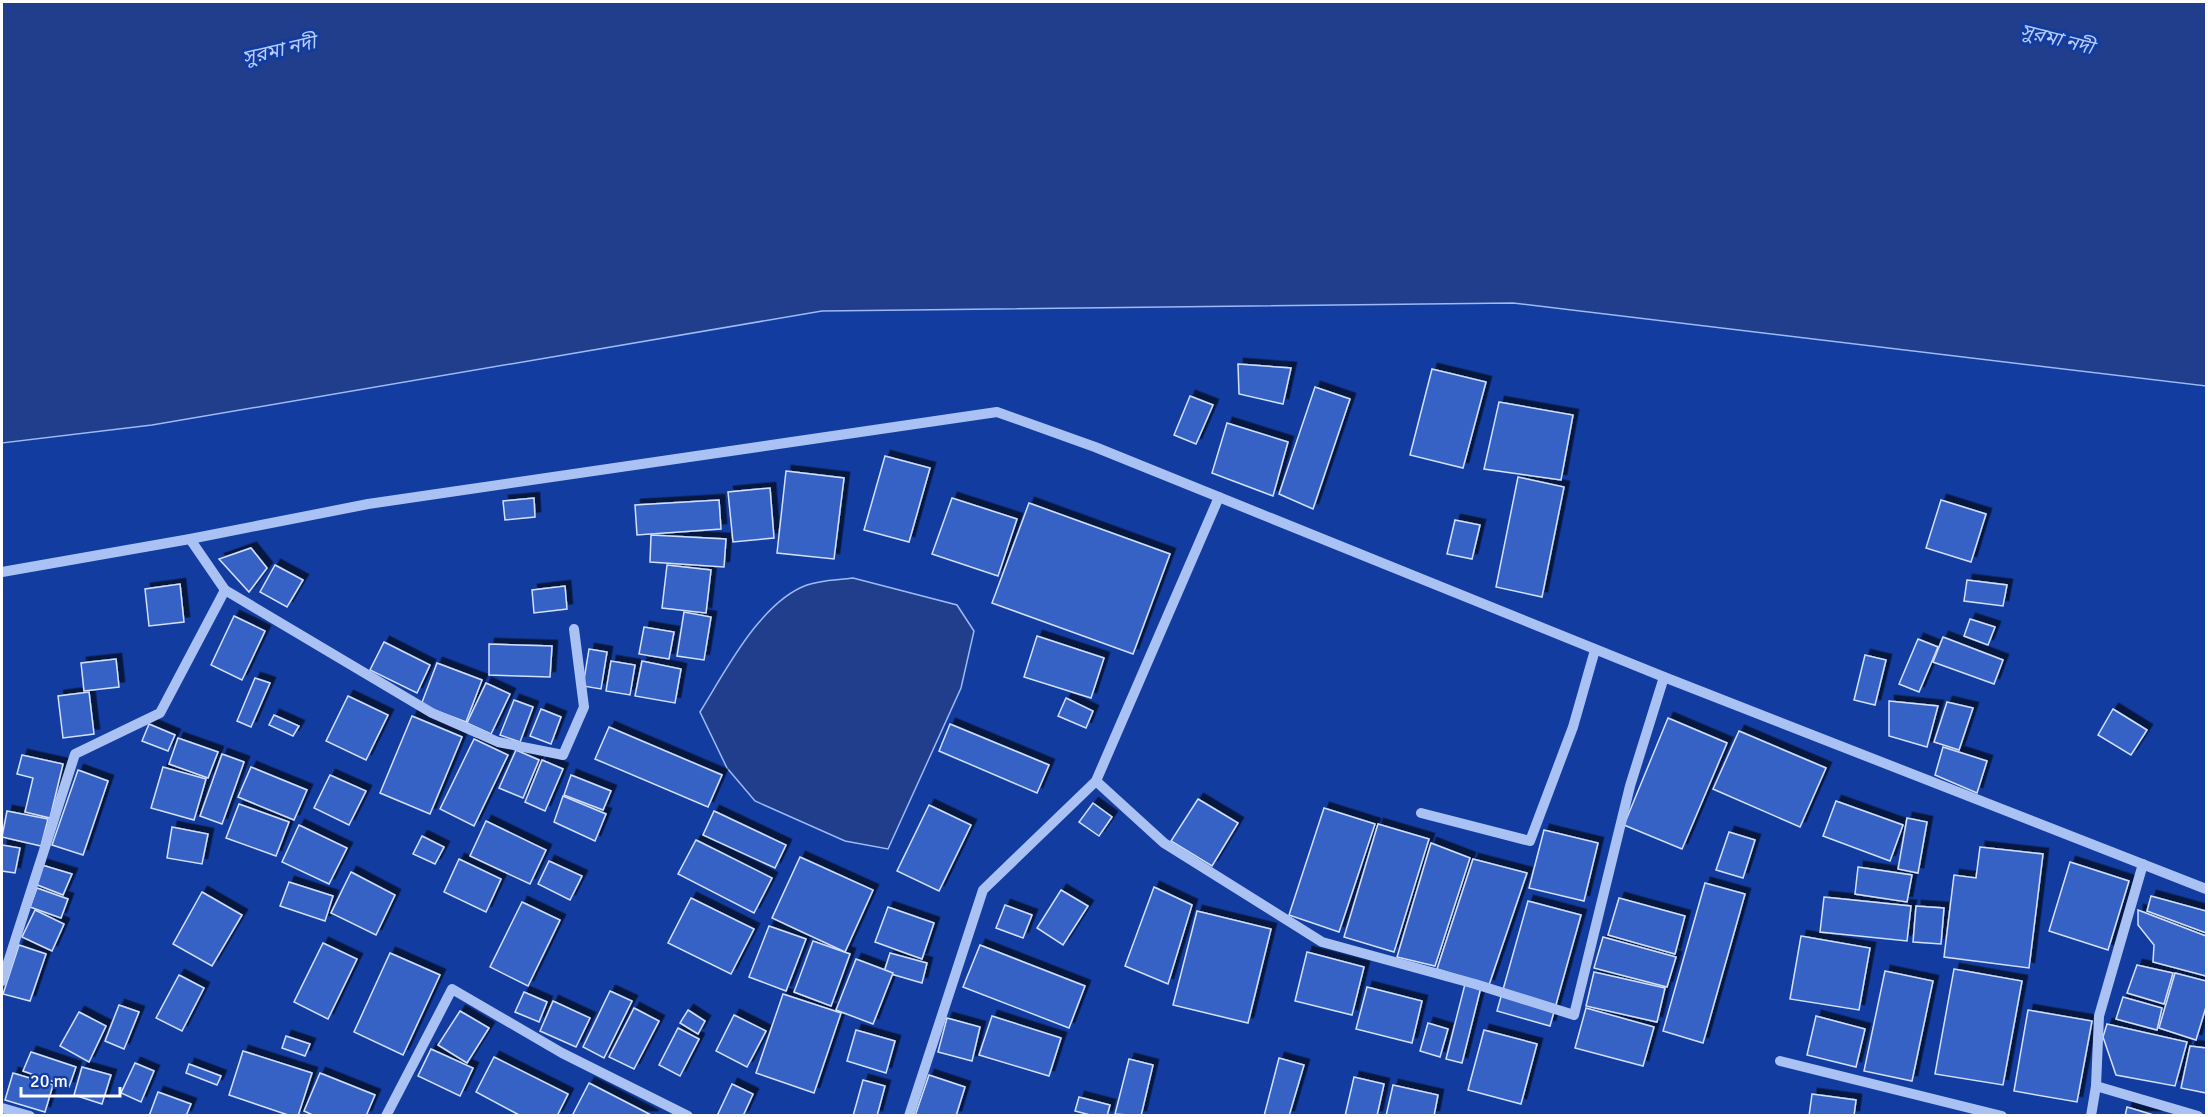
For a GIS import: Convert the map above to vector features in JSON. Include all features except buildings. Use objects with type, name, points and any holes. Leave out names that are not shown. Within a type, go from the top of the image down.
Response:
[{"type":"street","points":[[2,572],[190,539],[368,504],[996,412],[1095,447],[1595,650],[2206,889]]},
{"type":"street","points":[[909,1116],[983,890],[1096,781],[1219,497]]},
{"type":"street","points":[[190,539],[225,590],[432,713],[498,742],[562,755],[584,707],[574,629]]},
{"type":"street","points":[[2,981],[75,754],[160,713],[225,590]]},
{"type":"street","points":[[1421,813],[1530,841],[1573,727],[1595,650]]},
{"type":"street","points":[[1096,781],[1164,843],[1322,942],[1475,984],[1574,1015],[1630,786],[1664,677]]},
{"type":"street","points":[[2091,1116],[2096,1086],[2099,1016],[2143,864]]},
{"type":"street","points":[[386,1116],[452,989],[562,1053],[688,1116]]},
{"type":"street","points":[[1780,1061],[2002,1116]]},
{"type":"street","points":[[2096,1086],[2198,1116]]},
{"type":"street","points":[[2,1108],[30,1116]]},
{"type":"water","name":"সুরমা নদী","points":[[2,2],[2206,2],[2206,386],[1513,303],[822,311],[152,425],[2,443]]},
{"type":"water","points":[[853,578],[957,605],[974,631],[961,688],[888,849],[845,841],[755,801],[727,768],[700,712],[745,640],[774,606],[807,585]]}]
